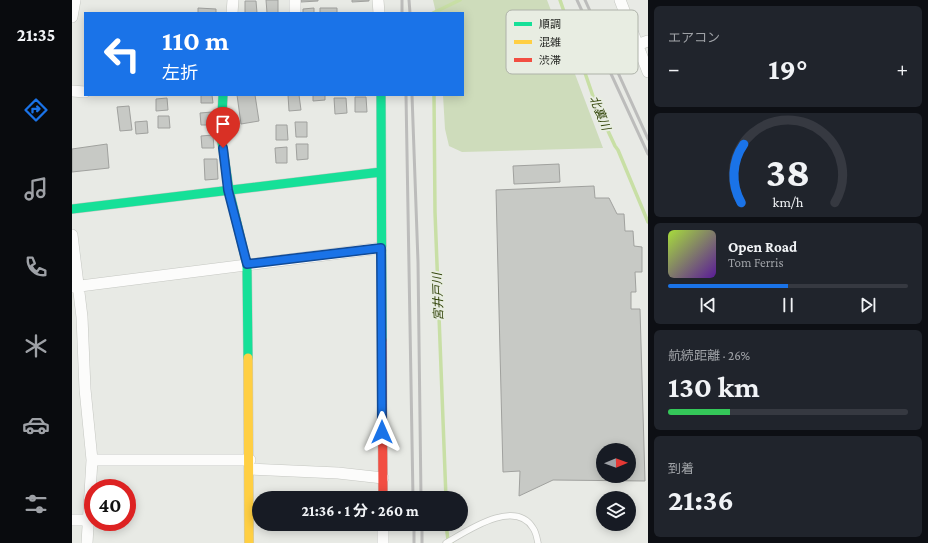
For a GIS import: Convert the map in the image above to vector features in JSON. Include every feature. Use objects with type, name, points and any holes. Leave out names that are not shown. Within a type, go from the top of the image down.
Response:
[{"type":"street","points":[[72,17],[75,0]]},
{"type":"street","points":[[232,12],[233,0]]},
{"type":"street","points":[[295,0],[295,12]]},
{"type":"street","points":[[378,0],[379,12]]},
{"type":"street","points":[[620,0],[624,10]]},
{"type":"street","points":[[638,45],[648,41]]},
{"type":"street","points":[[638,47],[648,72]]},
{"type":"street","points":[[72,91],[84,92]]},
{"type":"street","points":[[223,96],[221,134],[228,190],[247,264],[250,543]]},
{"type":"street","points":[[381,96],[383,491]]},
{"type":"street","points":[[72,209],[381,172]]},
{"type":"street","points":[[72,235],[76,286],[82,317],[85,389],[92,460],[91,479]]},
{"type":"street","points":[[76,286],[381,248]]},
{"type":"street","points":[[92,460],[250,464],[383,478]]},
{"type":"street","points":[[72,520],[84,520]]},
{"type":"street","points":[[87,543],[88,531]]},
{"type":"street","points":[[383,531],[383,543]]},
{"type":"lane","points":[[446,543],[498,516],[521,517],[533,528],[538,543]]},
{"type":"green space","points":[[433,0],[547,0],[551,10],[506,10],[506,74],[575,74],[603,148],[462,152],[449,146],[445,129],[443,96],[464,96],[464,12],[436,12]]},
{"type":"building","points":[[266,0],[278,0],[278,12],[267,12]]},
{"type":"building","points":[[301,0],[318,0],[318,1],[301,2]]},
{"type":"building","points":[[352,0],[369,0],[369,1],[352,2]]},
{"type":"building","points":[[245,1],[256,1],[257,12],[245,12]]},
{"type":"building","points":[[198,8],[216,9],[216,12],[198,12]]},
{"type":"building","points":[[314,8],[314,12],[303,12],[303,9]]},
{"type":"building","points":[[320,8],[337,8],[337,12],[320,12]]},
{"type":"building","points":[[201,96],[212,96],[213,103],[201,103]]},
{"type":"building","points":[[237,96],[255,96],[259,121],[241,124]]},
{"type":"building","points":[[288,96],[299,96],[301,110],[289,111]]},
{"type":"building","points":[[313,96],[325,96],[325,100],[313,101]]},
{"type":"building","points":[[355,97],[366,97],[367,112],[355,112]]},
{"type":"building","points":[[167,98],[168,110],[156,111],[156,99]]},
{"type":"building","points":[[334,98],[346,98],[347,113],[335,114]]},
{"type":"building","points":[[129,106],[132,130],[120,131],[117,107]]},
{"type":"building","points":[[212,112],[213,125],[201,125],[200,113]]},
{"type":"building","points":[[158,116],[169,116],[170,128],[158,128]]},
{"type":"building","points":[[147,121],[148,133],[136,134],[135,122]]},
{"type":"building","points":[[295,122],[307,122],[307,137],[296,137]]},
{"type":"building","points":[[276,125],[287,125],[288,140],[276,140]]},
{"type":"building","points":[[213,135],[214,148],[202,148],[201,136]]},
{"type":"building","points":[[107,144],[109,168],[72,172],[72,149]]},
{"type":"building","points":[[296,144],[308,144],[308,159],[297,160]]},
{"type":"building","points":[[287,147],[287,163],[276,163],[275,148]]},
{"type":"building","points":[[204,159],[217,159],[218,179],[205,180]]},
{"type":"building","points":[[559,164],[560,182],[514,184],[513,166]]},
{"type":"building","points":[[594,186],[595,198],[609,198],[617,214],[624,214],[625,231],[633,231],[634,246],[642,247],[642,272],[635,272],[636,292],[631,292],[631,309],[640,309],[645,481],[636,481],[636,443],[596,443],[596,480],[553,480],[519,496],[520,471],[503,472],[496,190]]},
{"type":"waterway","name":"宮井戸川","points":[[435,12],[460,0]]},
{"type":"waterway","name":"北裏川","points":[[560,0],[563,10]]},
{"type":"waterway","name":"北裏川","points":[[585,74],[596,105],[618,150],[648,222]]},
{"type":"waterway","name":"宮井戸川","points":[[434,96],[435,212],[446,491]]},
{"type":"waterway","name":"宮井戸川","points":[[447,531],[448,540],[452,543]]},
{"type":"railway","points":[[402,0],[402,12]]},
{"type":"railway","points":[[409,0],[410,12]]},
{"type":"railway","points":[[577,0],[582,10]]},
{"type":"railway","points":[[585,0],[590,10]]},
{"type":"railway","points":[[611,74],[648,154]]},
{"type":"railway","points":[[619,74],[648,139]]},
{"type":"railway","points":[[406,96],[413,491]]},
{"type":"railway","points":[[412,96],[418,262],[421,491]]},
{"type":"railway","points":[[414,531],[414,543]]},
{"type":"railway","points":[[422,531],[422,543]]},
{"type":"traffic: fast","points":[[223,96],[221,135],[229,190],[247,265],[248,358]]},
{"type":"traffic: fast","points":[[381,96],[382,340]]},
{"type":"traffic: fast","points":[[72,209],[381,172]]},
{"type":"traffic: slow","points":[[248,358],[249,543]]},
{"type":"traffic: jam","points":[[382,340],[383,491]]},
{"type":"route","points":[[223,148],[228,190],[247,264],[381,248],[382,432]]}]
